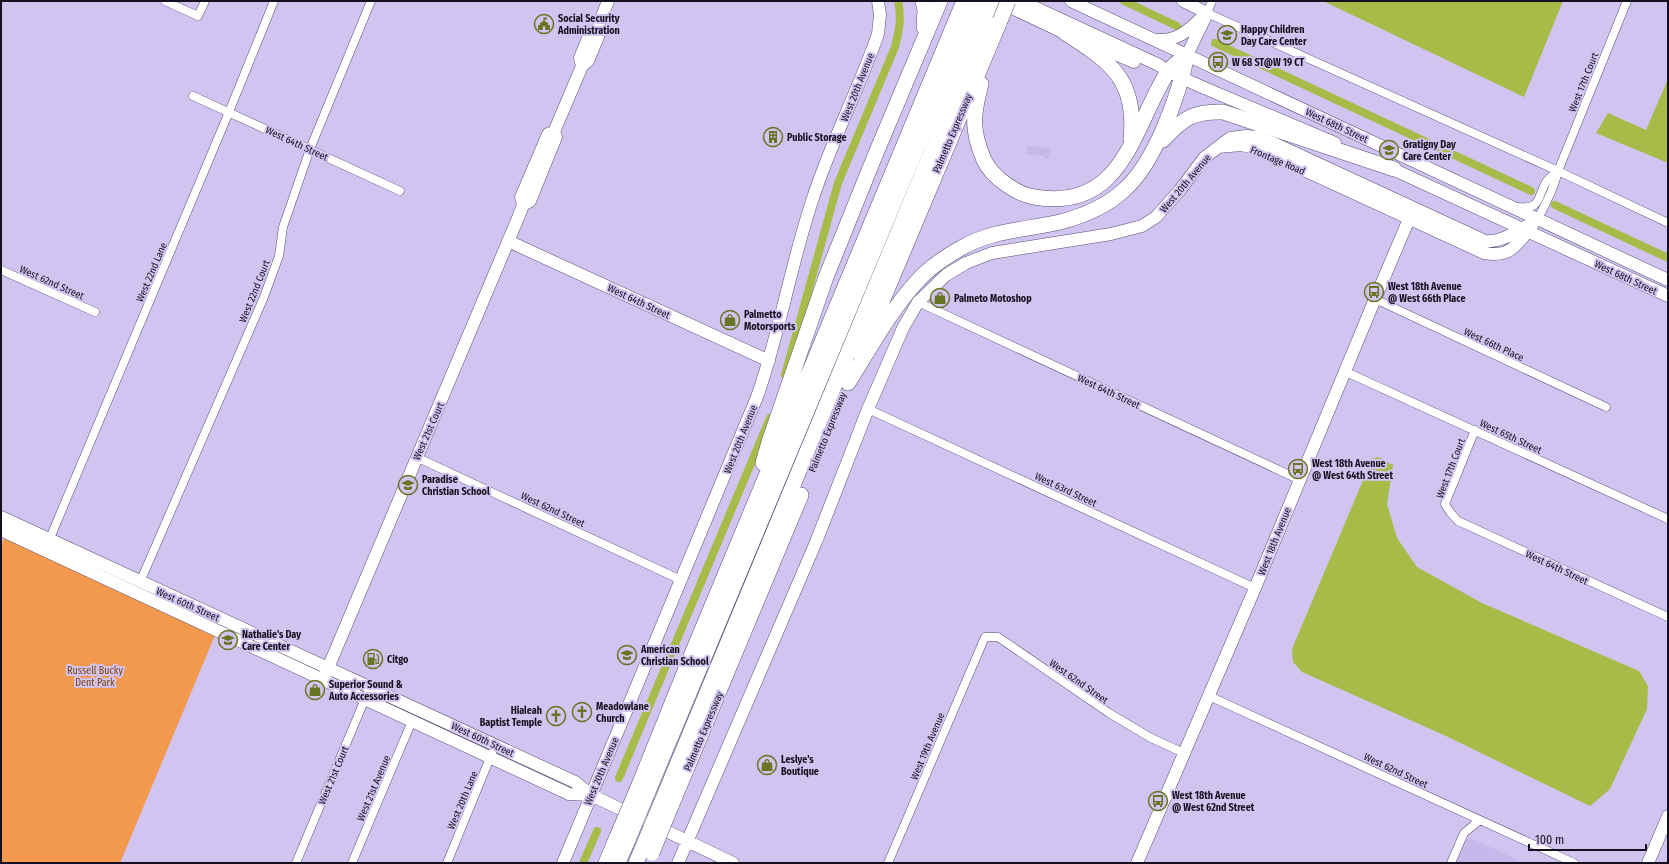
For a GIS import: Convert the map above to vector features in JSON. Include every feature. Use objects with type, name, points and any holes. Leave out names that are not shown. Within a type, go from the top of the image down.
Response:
[{"type":"highway","points":[[923,38],[925,10],[924,1]]},
{"type":"highway","points":[[750,515],[769,442],[826,277],[923,38],[940,1]]},
{"type":"highway","points":[[995,1],[994,19],[974,113],[974,131],[986,163],[998,177],[1013,188],[1030,196],[1048,200],[1065,199],[1082,195],[1098,186],[1114,172],[1123,161],[1167,72],[1187,55]]},
{"type":"highway","name":"Palmetto Expressway","points":[[636,863],[647,855],[667,804],[848,383],[994,19],[1008,1]]},
{"type":"highway","points":[[642,792],[750,515],[970,4]]},
{"type":"highway","points":[[606,863],[622,839],[642,792],[970,4]]},
{"type":"highway","points":[[667,804],[994,19]]},
{"type":"highway","points":[[1066,33],[1105,60],[1118,74],[1126,88],[1131,107],[1132,126],[1130,147]]},
{"type":"highway","points":[[848,383],[896,308],[923,276],[938,263],[963,247],[990,235],[1059,222],[1096,210],[1124,191],[1134,181],[1151,154],[1166,121],[1182,78],[1187,55]]},
{"type":"highway","points":[[1151,154],[1177,125],[1186,118],[1198,113],[1223,112],[1394,169]]},
{"type":"highway","points":[[618,863],[622,839]]},
{"type":"street","points":[[165,1],[198,16],[205,1]]},
{"type":"street","name":"West 22nd Lane","points":[[47,545],[229,112],[274,1]]},
{"type":"street","name":"West 22nd Court","points":[[140,582],[264,297],[279,256],[283,227],[310,149],[372,1]]},
{"type":"street","name":"West 21st Court","points":[[323,680],[416,456],[436,413],[523,205],[530,201],[556,137],[554,132],[582,66],[588,61],[598,37],[596,32],[608,1]]},
{"type":"street","name":"West 68th Street","points":[[995,1],[1156,72],[1167,72]]},
{"type":"street","name":"West 68th Street","points":[[1021,1],[1159,65],[1167,72],[1394,169],[1668,296]]},
{"type":"street","name":"West 68th Street","points":[[1071,1],[1668,280]]},
{"type":"street","points":[[1183,1],[1558,170],[1668,223]]},
{"type":"street","points":[[1187,55],[1212,1]]},
{"type":"street","name":"West 17th Court","points":[[1537,220],[1544,209],[1555,184],[1558,170],[1627,1]]},
{"type":"street","name":"West 20th Avenue","points":[[563,863],[754,404],[769,361],[815,190],[878,34],[880,20],[878,3]]},
{"type":"street","points":[[1155,40],[1168,41],[1175,39],[1183,34],[1207,12]]},
{"type":"street","name":"West 64th Street","points":[[193,96],[400,191]]},
{"type":"street","name":"Frontage Road","points":[[1217,147],[1230,138],[1246,136],[1258,137],[1480,239],[1492,242]]},
{"type":"street","name":"Frontage Road","points":[[1217,147],[1241,145],[1256,148],[1474,249],[1492,255],[1502,255],[1513,249],[1524,230]]},
{"type":"street","name":"West 20th Avenue","points":[[918,302],[946,275],[966,263],[992,253],[1111,234],[1142,226],[1156,217],[1180,190],[1204,158],[1217,147]]},
{"type":"street","name":"West 17th Court","points":[[1506,205],[1528,208],[1533,207],[1538,202],[1547,180],[1558,170]]},
{"type":"street","points":[[1409,219],[1419,215],[1429,215]]},
{"type":"street","points":[[1492,242],[1499,229],[1498,223],[1493,216]]},
{"type":"street","name":"West 18th Avenue","points":[[1137,863],[1255,588],[1344,371],[1409,219]]},
{"type":"street","points":[[1492,242],[1524,230],[1537,220]]},
{"type":"street","name":"West 64th Street","points":[[508,241],[769,361]]},
{"type":"street","name":"West 62nd Street","points":[[1,270],[95,312]]},
{"type":"street","name":"West 66th Place","points":[[1375,299],[1606,407]]},
{"type":"street","points":[[678,863],[816,542],[868,409],[903,328],[918,302]]},
{"type":"street","name":"West 64th Street","points":[[918,302],[1300,480]]},
{"type":"street","name":"West 65th Street","points":[[1344,371],[1668,519]]},
{"type":"street","name":"West 63rd Street","points":[[868,409],[1255,588]]},
{"type":"street","name":"West 17th Court","points":[[1450,512],[1445,504],[1475,430]]},
{"type":"street","name":"West 62nd Street","points":[[416,456],[681,580]]},
{"type":"street","name":"West 64th Street","points":[[1450,512],[1458,522],[1668,617]]},
{"type":"street","name":"West 60th Street","points":[[1,517],[47,545],[323,680],[569,794],[591,795]]},
{"type":"street","name":"West 60th Street","points":[[1,530],[47,545],[140,582],[371,687],[575,782],[591,795],[686,842],[733,863]]},
{"type":"street","name":"West 62nd Street","points":[[985,637],[998,637],[1109,713],[1151,738],[1184,753]]},
{"type":"street","name":"West 19th Avenue","points":[[888,863],[985,637]]},
{"type":"street","name":"West 21st Court","points":[[296,863],[371,687]]},
{"type":"street","name":"West 62nd Street","points":[[1209,696],[1574,863]]},
{"type":"street","name":"West 21st Avenue","points":[[352,863],[412,721]]},
{"type":"street","name":"West 20th Lane","points":[[447,863],[491,758],[494,744]]},
{"type":"street","points":[[1648,863],[1668,816]]},
{"type":"street","points":[[1451,863],[1464,833],[1480,820]]},
{"type":"shaded area","points":[[1323,1],[1563,1],[1524,97]]},
{"type":"shaded area","points":[[1668,79],[1668,163],[1596,133],[1608,113],[1646,130]]},
{"type":"shaded area","points":[[1027,146],[1051,148],[1049,159],[1044,159],[1044,156],[1026,154]]},
{"type":"shaded area","points":[[1378,457],[1393,465],[1387,504],[1397,538],[1417,567],[1482,603],[1639,671],[1648,686],[1647,709],[1610,789],[1590,806],[1446,736],[1302,672],[1293,662],[1292,649],[1372,459]]},
{"type":"shaded area","points":[[1471,838],[1524,863],[1454,863],[1463,843],[1467,839]]},
{"type":"green space","name":"Russell Bucky Dent Park","points":[[6,533],[218,628],[120,863],[1,863],[1,546]]},
{"type":"waterway","points":[[785,375],[838,183],[895,47],[900,24],[898,1]]},
{"type":"waterway","points":[[1124,1],[1177,26]]},
{"type":"waterway","points":[[1215,43],[1531,191]]},
{"type":"waterway","points":[[1555,205],[1668,258]]},
{"type":"waterway","points":[[619,778],[770,418]]},
{"type":"waterway","points":[[583,863],[597,831]]},
{"type":"place","name":"Social Security Administration","points":[[544,24]]},
{"type":"place","name":"Happy Children Day Care Center","points":[[1227,35]]},
{"type":"place","name":"W 68 ST@W 19 CT","points":[[1218,62]]},
{"type":"place","name":"Public Storage","points":[[773,137]]},
{"type":"place","name":"Gratigny Day Care Center","points":[[1389,150]]},
{"type":"place","name":"West 18th Avenue @ West 66th Place","points":[[1374,292]]},
{"type":"place","name":"Palmeto Motoshop","points":[[940,298]]},
{"type":"place","name":"Palmetto Motorsports","points":[[730,320]]},
{"type":"place","name":"West 18th Avenue @ West 64th Street","points":[[1298,469]]},
{"type":"place","name":"Paradise Christian School","points":[[408,485]]},
{"type":"place","name":"Nathalie's Day Care Center","points":[[228,640]]},
{"type":"place","name":"American Christian School","points":[[627,655]]},
{"type":"place","name":"Citgo","points":[[373,659]]},
{"type":"place","name":"Superior Sound & Auto Accessories","points":[[315,690]]},
{"type":"place","name":"Meadowlane Church","points":[[582,712]]},
{"type":"place","name":"Hialeah Baptist Temple","points":[[556,716]]},
{"type":"place","name":"Leslye's Boutique","points":[[767,765]]},
{"type":"place","name":"West 18th Avenue @ West 62nd Street","points":[[1158,801]]}]
